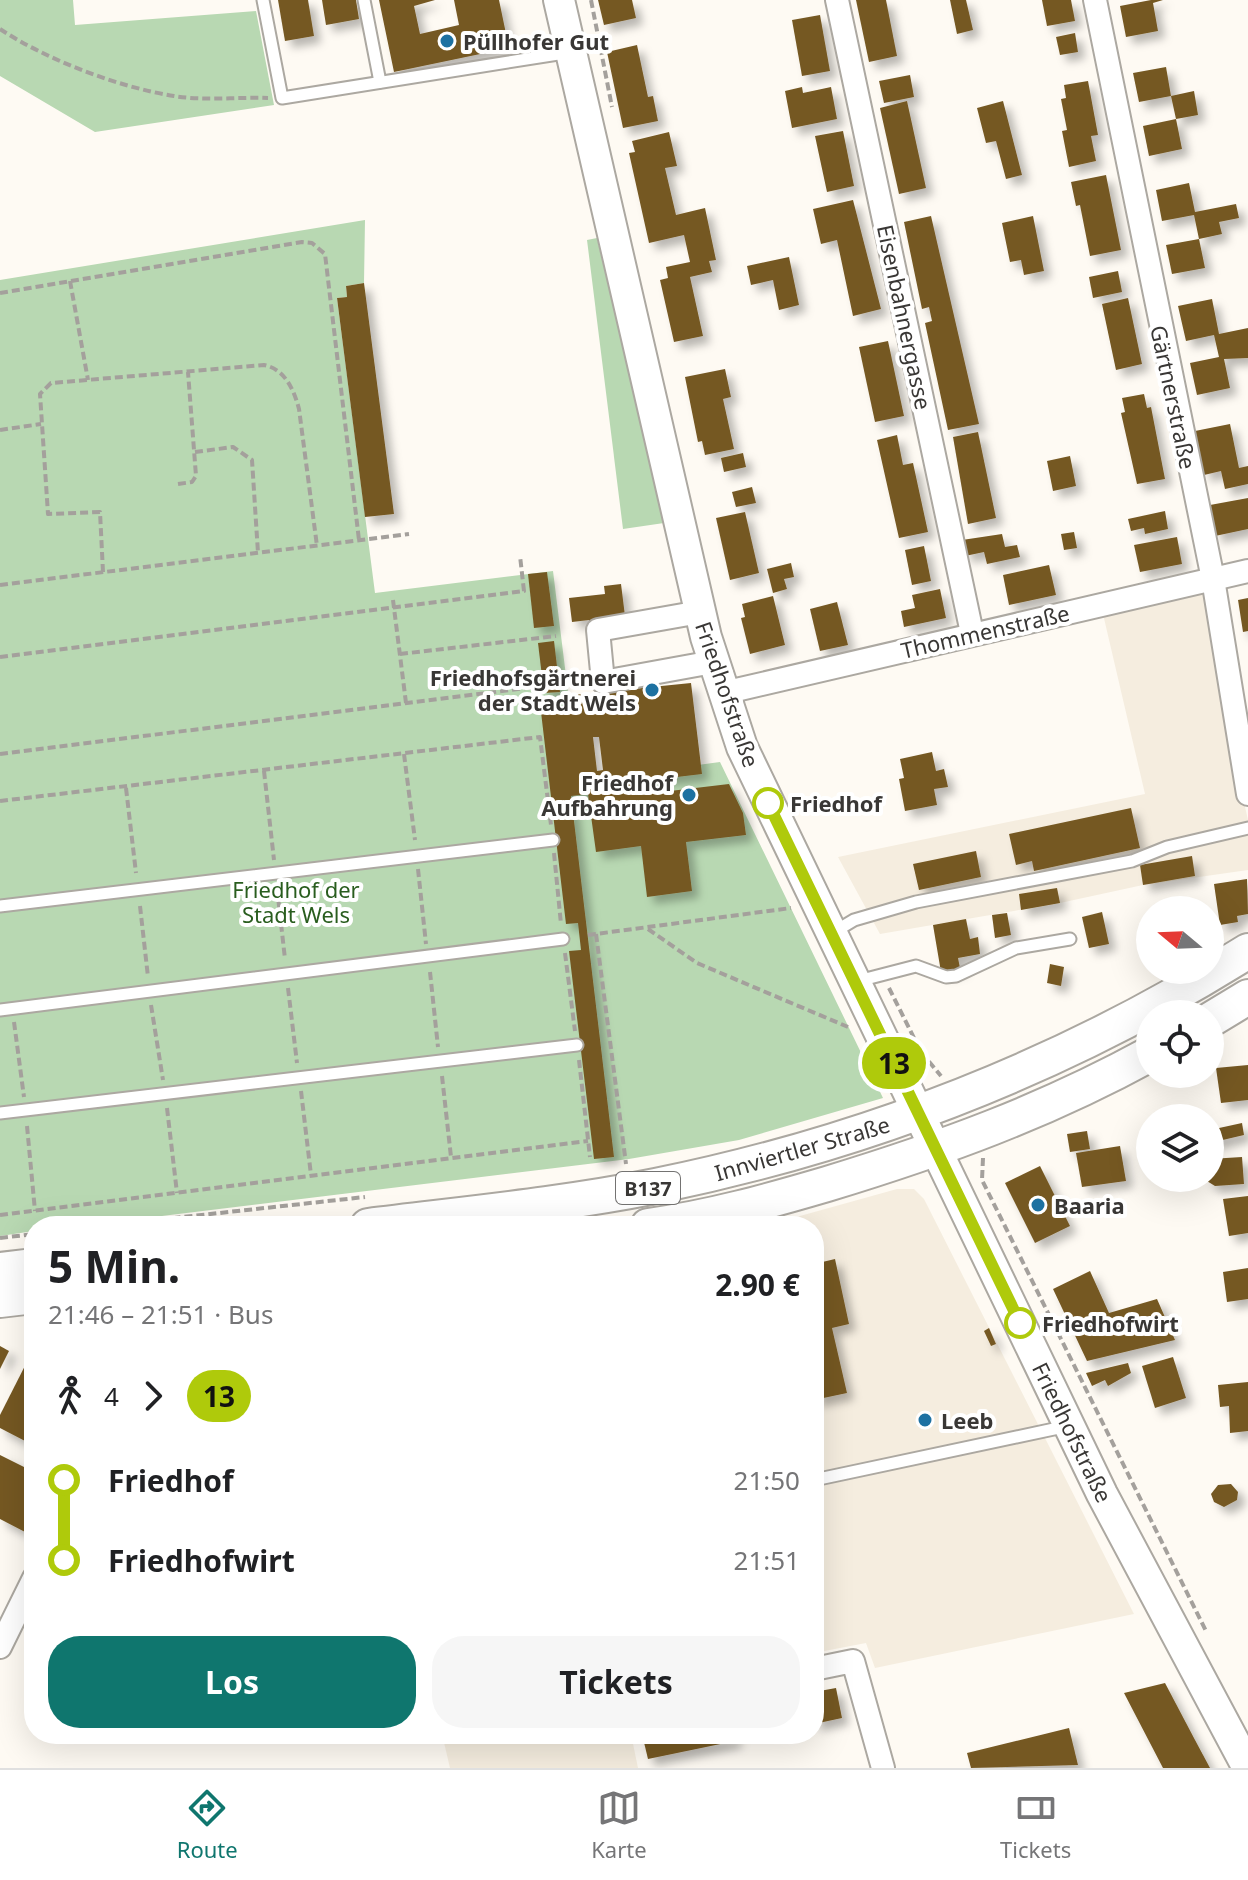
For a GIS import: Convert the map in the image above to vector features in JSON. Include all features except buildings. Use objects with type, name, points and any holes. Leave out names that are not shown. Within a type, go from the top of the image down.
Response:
[{"type":"main road","name":"Innviertler Straße","points":[[369,1212],[653,1187],[747,1166],[913,1101],[956,1101],[1097,1038],[1171,999],[1248,951]]},
{"type":"main road","points":[[1224,1012],[1248,997]]},
{"type":"main road","name":"Innviertler Straße","points":[[698,1216],[767,1202],[937,1151],[977,1136],[1136,1061]]},
{"type":"main road","points":[[0,1270],[24,1267]]},
{"type":"main road","points":[[0,1300],[24,1297]]},
{"type":"street","name":"Friedhofstraße","points":[[559,0],[700,612],[713,662],[742,747],[830,934],[868,978],[913,1101],[1069,1426],[1248,1768]]},
{"type":"street","name":"Eisenbahnergasse","points":[[837,0],[972,633]]},
{"type":"street","name":"Gärtnerstraße","points":[[1095,0],[1213,579],[1248,794]]},
{"type":"street","name":"Thommenstraße","points":[[723,693],[1248,571]]},
{"type":"street","points":[[700,612],[598,630],[603,682],[713,662]]},
{"type":"street","points":[[2,1641],[24,1598]]},
{"type":"street","points":[[824,1667],[853,1661],[883,1768]]},
{"type":"lane","points":[[263,0],[282,98],[572,52]]},
{"type":"lane","points":[[364,0],[380,82]]},
{"type":"lane","points":[[830,934],[854,920],[916,902],[1132,861],[1167,847],[1248,828]]},
{"type":"lane","points":[[0,906],[553,840]]},
{"type":"lane","points":[[0,1010],[563,939]]},
{"type":"lane","points":[[868,978],[916,966],[946,977],[956,976],[1016,948],[1070,939]]},
{"type":"lane","points":[[0,1113],[577,1045]]},
{"type":"lane","points":[[824,1478],[1069,1426]]},
{"type":"path","points":[[591,0],[612,109]]},
{"type":"path","points":[[0,29],[29,49],[98,74],[174,96],[282,98]]},
{"type":"path","points":[[0,293],[302,242],[320,247],[325,254],[359,540]]},
{"type":"path","points":[[70,281],[88,380]]},
{"type":"path","points":[[103,572],[100,512],[48,514],[40,394],[51,383],[264,365],[276,368],[295,391],[317,546]]},
{"type":"path","points":[[178,484],[192,482],[196,476],[188,371]]},
{"type":"path","points":[[0,430],[42,424]]},
{"type":"path","points":[[195,452],[233,447],[252,460],[258,553]]},
{"type":"path","points":[[0,585],[409,534]]},
{"type":"path","points":[[0,657],[393,603],[524,591],[520,556]]},
{"type":"path","points":[[393,603],[406,703]]},
{"type":"path","points":[[400,654],[556,636]]},
{"type":"path","points":[[0,754],[535,687]]},
{"type":"path","points":[[0,801],[540,737]]},
{"type":"path","points":[[588,935],[816,905]]},
{"type":"path","points":[[646,927],[697,963],[849,1027]]},
{"type":"path","points":[[596,934],[626,1166]]},
{"type":"path","points":[[868,978],[942,1077]]},
{"type":"path","points":[[913,1101],[942,1077],[954,1075]]},
{"type":"path","points":[[977,1136],[983,1155],[982,1180],[1209,1637]]},
{"type":"path","points":[[0,1215],[588,1141]]},
{"type":"path","points":[[614,1168],[641,1163]]},
{"type":"path","points":[[292,1216],[369,1212]]},
{"type":"path","points":[[0,1238],[24,1235]]},
{"type":"shaded area","points":[[1204,591],[1220,696],[1248,820],[1248,870],[1143,885],[1060,903],[880,934],[838,857],[1145,794],[1103,614]]},
{"type":"shaded area","name":"Leeb","points":[[897,1189],[914,1189],[924,1199],[1134,1614],[875,1668],[866,1643],[824,1651],[824,1216],[800,1216]]},
{"type":"shaded area","points":[[444,1744],[633,1744],[638,1768],[450,1768]]},
{"type":"green space","points":[[0,0],[73,0],[75,25],[256,11],[274,105],[95,132],[0,76]]},
{"type":"green space","name":"Friedhof der Stadt Wels","points":[[365,220],[364,283],[346,286],[347,297],[337,298],[375,593],[553,571],[579,781],[720,762],[883,1098],[739,1140],[629,1159],[162,1216],[24,1216],[24,1232],[0,1236],[0,280]]},
{"type":"green space","points":[[597,238],[664,523],[623,529],[587,240]]},
{"type":"bus line","name":"13","points":[[768,803],[1020,1323]]},
{"type":"place","name":"Püllhofer Gut","points":[[447,41]]},
{"type":"place","name":"Friedhofsgärtnerei der Stadt Wels","points":[[652,690]]},
{"type":"place","name":"Friedhof Aufbahrung","points":[[689,795]]},
{"type":"place","name":"Friedhof","points":[[768,803]]},
{"type":"place","name":"Baaria","points":[[1038,1205]]},
{"type":"place","name":"Friedhofwirt","points":[[1020,1323]]},
{"type":"place","name":"Leeb","points":[[925,1420]]}]
